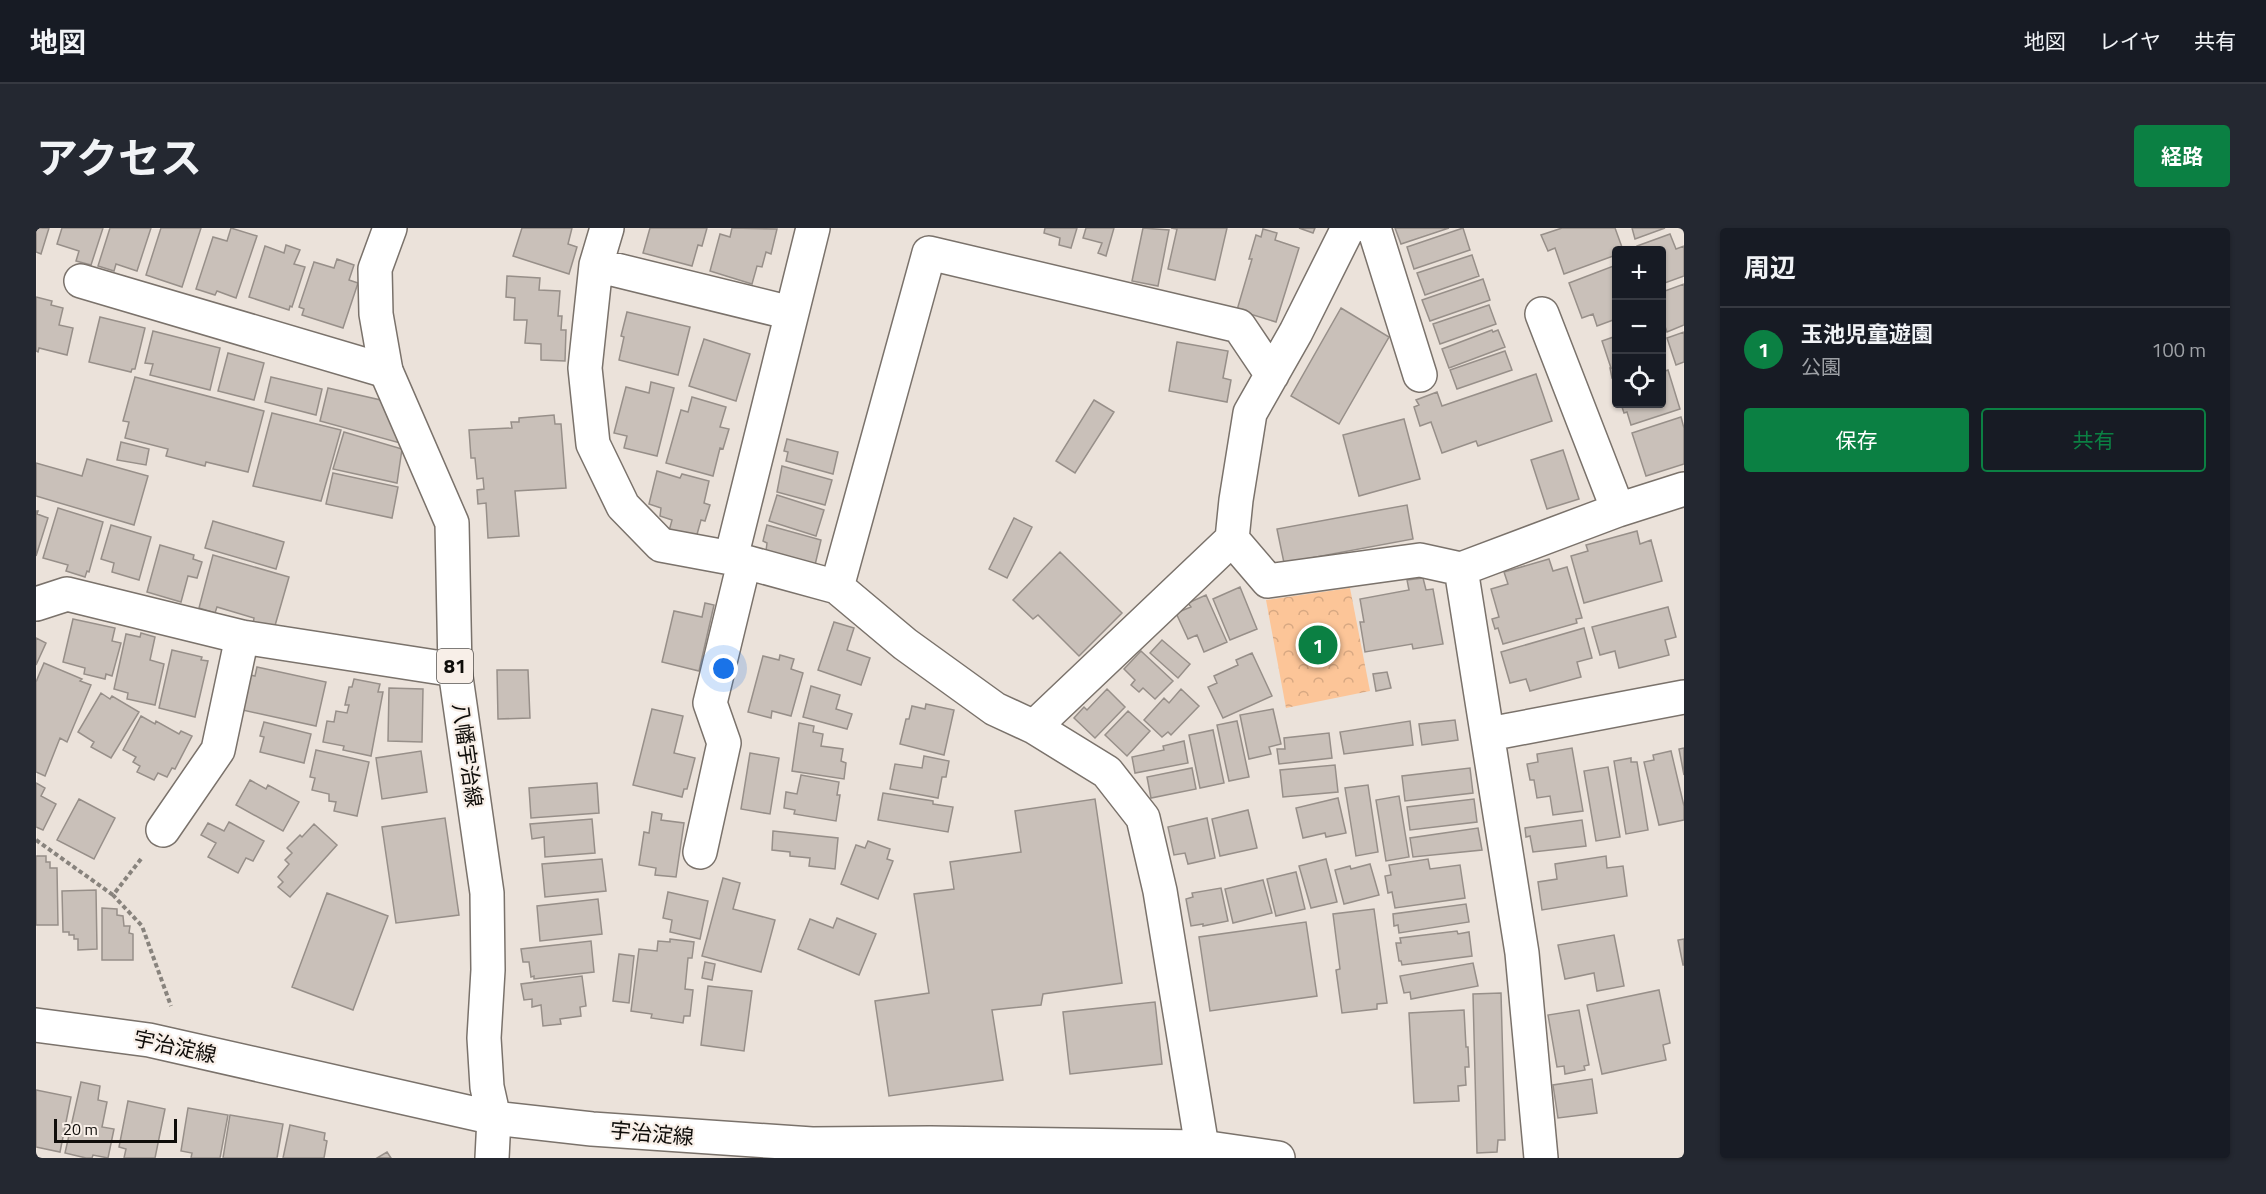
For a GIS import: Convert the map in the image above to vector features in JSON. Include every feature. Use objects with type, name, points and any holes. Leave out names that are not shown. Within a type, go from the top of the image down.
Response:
[{"type":"street","points":[[607,228],[596,265],[585,368],[593,444],[623,506],[661,544],[737,560],[837,587],[905,644],[995,709],[1034,727],[1107,772],[1143,818],[1160,891],[1202,1147]]},
{"type":"street","points":[[700,852],[724,743],[710,703],[737,560],[791,313],[813,228]]},
{"type":"street","points":[[1034,727],[1232,539],[1250,412],[1296,333],[1348,228]]},
{"type":"street","points":[[1374,228],[1420,375]]},
{"type":"street","name":"八幡宇治線","points":[[384,229],[375,269],[376,314],[386,371],[452,523],[455,670],[487,893],[488,970],[484,1038],[488,1087],[494,1118],[492,1158]]},
{"type":"street","points":[[837,587],[929,254],[1239,326],[1272,375]]},
{"type":"street","points":[[596,265],[791,313]]},
{"type":"street","points":[[81,281],[386,371]]},
{"type":"street","points":[[1542,314],[1618,510]]},
{"type":"street","points":[[1232,539],[1268,581],[1420,560],[1461,569],[1618,510],[1684,489]]},
{"type":"street","points":[[1461,569],[1522,953],[1541,1158]]},
{"type":"street","points":[[36,604],[67,594],[242,637],[455,670]]},
{"type":"street","points":[[163,830],[218,750],[242,637]]},
{"type":"street","points":[[1489,734],[1684,698]]},
{"type":"street","name":"宇治淀線","points":[[36,1025],[149,1040],[255,1066],[494,1118],[691,1138],[929,1151],[1202,1147],[1278,1158]]},
{"type":"path","points":[[113,895],[163,830]]},
{"type":"path","points":[[36,840],[113,895],[142,926],[187,1048]]},
{"type":"green space","points":[[1350,588],[1370,691],[1286,708],[1266,600]]},
{"type":"building","points":[[36,228],[49,228],[41,254],[36,252]]},
{"type":"building","points":[[62,228],[103,228],[91,265],[76,261],[79,251],[57,244]]},
{"type":"building","points":[[110,228],[151,228],[137,271],[116,264],[114,271],[98,266]]},
{"type":"building","points":[[161,228],[201,228],[182,287],[146,275]]},
{"type":"building","points":[[231,228],[257,236],[236,298],[217,291],[215,295],[196,289],[213,237],[227,241]]},
{"type":"building","points":[[522,228],[572,228],[568,244],[577,247],[569,274],[513,256]]},
{"type":"building","points":[[650,228],[707,228],[702,246],[698,245],[692,266],[643,253]]},
{"type":"building","points":[[732,228],[777,229],[771,254],[766,252],[762,267],[757,266],[752,284],[710,271],[720,234],[730,237]]},
{"type":"building","points":[[1045,228],[1077,228],[1071,248],[1059,245],[1060,238],[1044,233]]},
{"type":"building","points":[[1086,228],[1114,228],[1106,256],[1098,253],[1102,243],[1083,238]]},
{"type":"building","points":[[1143,228],[1169,230],[1158,286],[1132,281]]},
{"type":"building","points":[[1171,228],[1227,228],[1215,280],[1168,269],[1177,229]]},
{"type":"building","points":[[1299,228],[1315,228],[1313,233]]},
{"type":"building","points":[[1395,228],[1449,228],[1401,244]]},
{"type":"building","points":[[1463,228],[1470,250],[1414,269],[1407,247]]},
{"type":"building","points":[[1562,228],[1615,228],[1622,246],[1612,246],[1612,256],[1564,274],[1555,248],[1548,251],[1541,235]]},
{"type":"building","points":[[1632,228],[1665,228],[1635,239]]},
{"type":"building","points":[[1263,229],[1277,233],[1275,240],[1299,248],[1276,322],[1237,310],[1252,259],[1249,259],[1256,235],[1261,237]]},
{"type":"building","points":[[1670,234],[1676,249],[1684,246],[1684,276],[1666,283],[1666,246],[1637,246]]},
{"type":"building","points":[[286,245],[300,250],[294,264],[305,267],[289,310],[249,297],[265,246],[284,253]]},
{"type":"building","points":[[1472,255],[1479,276],[1425,295],[1417,273]]},
{"type":"building","points":[[337,259],[354,265],[349,280],[358,283],[343,328],[302,315],[304,309],[299,307],[314,262],[334,268]]},
{"type":"building","points":[[1612,267],[1612,320],[1597,326],[1593,314],[1582,318],[1569,283]]},
{"type":"building","points":[[507,276],[540,278],[539,290],[560,291],[558,316],[562,316],[561,330],[566,330],[565,361],[541,360],[541,344],[525,343],[527,320],[514,320],[515,298],[506,297]]},
{"type":"building","points":[[1483,279],[1490,300],[1430,321],[1422,300]]},
{"type":"building","points":[[1684,284],[1684,325],[1667,332],[1666,329],[1666,291]]},
{"type":"building","points":[[36,297],[52,301],[51,305],[63,308],[59,325],[73,328],[67,355],[39,348],[38,352],[36,351]]},
{"type":"building","points":[[1489,305],[1496,324],[1440,344],[1433,324]]},
{"type":"building","points":[[1341,308],[1389,337],[1339,424],[1291,396]]},
{"type":"building","points":[[627,312],[690,327],[678,375],[619,360],[624,337],[621,336]]},
{"type":"building","points":[[100,317],[145,328],[135,369],[131,372],[89,362]]},
{"type":"building","points":[[1492,330],[1493,332],[1498,330],[1505,347],[1449,368],[1442,349]]},
{"type":"building","points":[[153,331],[220,348],[210,390],[150,375],[153,364],[145,363]]},
{"type":"building","points":[[1684,332],[1684,362],[1676,365],[1667,338]]},
{"type":"building","points":[[1612,337],[1612,378],[1611,368],[1602,341]]},
{"type":"building","points":[[704,339],[750,354],[736,401],[689,386]]},
{"type":"building","points":[[1177,342],[1228,351],[1223,378],[1231,380],[1227,402],[1169,391]]},
{"type":"building","points":[[1505,351],[1512,370],[1457,389],[1450,370]]},
{"type":"building","points":[[228,353],[264,363],[254,400],[218,391]]},
{"type":"building","points":[[1668,370],[1680,409],[1631,425],[1627,412],[1624,413],[1622,408],[1666,408],[1666,371]]},
{"type":"building","points":[[1536,374],[1552,421],[1478,446],[1476,441],[1442,453],[1431,422],[1420,426],[1414,407],[1419,405],[1416,400],[1437,392],[1442,406]]},
{"type":"building","points":[[135,377],[264,411],[248,472],[206,462],[205,466],[166,456],[168,449],[125,438],[129,422],[123,421]]},
{"type":"building","points":[[271,377],[322,389],[316,415],[265,402]]},
{"type":"building","points":[[651,382],[674,388],[657,456],[624,448],[627,436],[614,433],[626,387],[649,393]]},
{"type":"building","points":[[328,388],[385,401],[400,443],[320,421]]},
{"type":"building","points":[[692,397],[726,407],[720,427],[729,429],[723,449],[720,448],[713,476],[666,463],[681,410],[688,412]]},
{"type":"building","points":[[1094,400],[1114,412],[1075,473],[1056,461]]},
{"type":"building","points":[[272,413],[341,430],[321,501],[253,486]]},
{"type":"building","points":[[554,415],[555,424],[561,424],[566,488],[515,491],[519,536],[488,538],[486,503],[478,504],[477,490],[484,489],[483,478],[477,479],[475,458],[471,458],[469,430],[512,428],[511,422],[519,422],[519,418]]},
{"type":"building","points":[[1681,417],[1684,428],[1684,464],[1646,476],[1632,433]]},
{"type":"building","points":[[1404,419],[1420,479],[1359,496],[1343,435]]},
{"type":"building","points":[[344,432],[402,449],[397,483],[333,469]]},
{"type":"building","points":[[787,439],[838,452],[833,474],[786,461],[788,452],[784,451]]},
{"type":"building","points":[[121,442],[149,449],[146,465],[117,460]]},
{"type":"building","points":[[1563,450],[1579,499],[1547,509],[1531,460]]},
{"type":"building","points":[[87,459],[148,476],[134,525],[36,496],[36,463],[82,476]]},
{"type":"building","points":[[782,466],[832,480],[825,505],[777,492]]},
{"type":"building","points":[[657,471],[680,478],[682,474],[709,481],[704,503],[710,505],[705,521],[701,520],[696,538],[669,531],[672,520],[660,516],[661,508],[649,504]]},
{"type":"building","points":[[333,473],[398,487],[392,518],[326,504]]},
{"type":"building","points":[[777,495],[824,510],[816,536],[769,521]]},
{"type":"building","points":[[1407,505],[1413,539],[1284,563],[1277,529]]},
{"type":"building","points":[[58,508],[103,522],[89,572],[87,571],[85,577],[66,571],[68,565],[43,558]]},
{"type":"building","points":[[36,511],[38,511],[37,514],[48,518],[36,556]]},
{"type":"building","points":[[1014,518],[1032,527],[1007,578],[989,569]]},
{"type":"building","points":[[213,521],[284,542],[276,569],[205,548]]},
{"type":"building","points":[[111,525],[151,537],[139,580],[112,572],[114,563],[101,559]]},
{"type":"building","points":[[767,525],[821,540],[815,565],[766,551],[767,543],[763,541]]},
{"type":"building","points":[[1637,531],[1640,544],[1651,540],[1662,581],[1584,603],[1571,556],[1588,551],[1586,545]]},
{"type":"building","points":[[160,545],[194,555],[193,559],[202,562],[197,578],[188,576],[181,602],[147,592]]},
{"type":"building","points":[[1060,552],[1122,613],[1079,656],[1038,615],[1033,619],[1013,600]]},
{"type":"building","points":[[213,555],[289,577],[274,629],[253,624],[254,618],[217,607],[215,613],[199,608]]},
{"type":"building","points":[[1549,559],[1553,571],[1567,567],[1582,618],[1576,619],[1577,623],[1503,644],[1498,628],[1495,629],[1492,619],[1499,617],[1491,589],[1508,584],[1504,572]]},
{"type":"building","points":[[1423,578],[1426,590],[1433,589],[1443,644],[1413,649],[1412,644],[1365,652],[1360,622],[1364,622],[1360,599],[1409,590],[1407,580]]},
{"type":"building","points":[[1240,587],[1257,629],[1230,640],[1213,599]]},
{"type":"building","points":[[1206,595],[1227,642],[1204,652],[1197,635],[1188,639],[1176,613],[1191,607],[1188,603]]},
{"type":"building","points":[[705,603],[714,605],[699,671],[662,662],[674,611],[702,617]]},
{"type":"building","points":[[1668,607],[1676,637],[1665,640],[1669,655],[1619,668],[1615,651],[1600,655],[1592,627]]},
{"type":"building","points":[[73,619],[115,628],[112,641],[121,643],[112,676],[106,674],[105,679],[84,674],[85,668],[63,662]]},
{"type":"building","points":[[834,622],[854,628],[847,650],[870,658],[861,685],[818,670]]},
{"type":"building","points":[[1584,628],[1592,658],[1577,662],[1581,677],[1530,691],[1526,679],[1510,683],[1501,652]]},
{"type":"building","points":[[141,633],[155,637],[150,660],[164,664],[155,705],[127,699],[128,693],[114,689],[126,634],[140,637]]},
{"type":"building","points":[[36,638],[46,643],[36,665]]},
{"type":"building","points":[[1162,640],[1190,664],[1178,678],[1150,653]]},
{"type":"building","points":[[172,650],[202,657],[201,660],[208,661],[195,717],[159,708]]},
{"type":"building","points":[[1141,651],[1173,681],[1155,699],[1143,688],[1139,692],[1131,685],[1135,680],[1124,669]]},
{"type":"building","points":[[1252,653],[1272,696],[1223,718],[1208,687],[1217,683],[1214,676],[1238,665],[1236,660]]},
{"type":"building","points":[[780,655],[794,659],[791,669],[803,673],[791,716],[772,711],[771,718],[748,712],[763,656],[779,660]]},
{"type":"building","points":[[44,663],[91,685],[67,742],[60,738],[45,776],[36,772],[36,682]]},
{"type":"building","points":[[257,667],[326,682],[316,726],[238,709],[245,674],[255,676]]},
{"type":"building","points":[[497,670],[528,670],[530,718],[498,719]]},
{"type":"building","points":[[1387,672],[1391,688],[1376,691],[1373,674]]},
{"type":"building","points":[[354,679],[380,684],[378,692],[383,692],[371,756],[343,750],[344,746],[323,742],[327,721],[334,722],[336,711],[347,713],[349,705],[345,705],[349,687],[352,687]]},
{"type":"building","points":[[811,686],[840,695],[836,709],[852,714],[847,729],[803,717]]},
{"type":"building","points":[[389,688],[423,689],[422,742],[388,741]]},
{"type":"building","points":[[1107,689],[1125,707],[1095,738],[1074,718],[1084,707],[1087,710]]},
{"type":"building","points":[[1181,689],[1199,706],[1171,735],[1168,732],[1162,737],[1144,720],[1164,698],[1169,703]]},
{"type":"building","points":[[101,693],[110,699],[112,696],[139,712],[111,758],[91,747],[94,742],[78,732]]},
{"type":"building","points":[[926,704],[954,710],[944,755],[900,744],[906,719],[909,719],[912,706],[925,709]]},
{"type":"building","points":[[652,709],[683,716],[674,753],[695,758],[687,789],[684,789],[682,797],[633,785]]},
{"type":"building","points":[[1273,709],[1281,744],[1269,747],[1271,754],[1249,759],[1240,715]]},
{"type":"building","points":[[1128,711],[1150,731],[1127,756],[1105,735]]},
{"type":"building","points":[[141,716],[155,724],[156,721],[179,734],[181,731],[192,736],[175,769],[172,768],[167,777],[158,773],[154,780],[137,772],[140,766],[133,762],[136,757],[123,750]]},
{"type":"building","points":[[1455,720],[1458,740],[1422,745],[1419,724]]},
{"type":"building","points":[[1237,721],[1249,777],[1229,781],[1217,725]]},
{"type":"building","points":[[1410,721],[1413,745],[1344,754],[1340,732]]},
{"type":"building","points":[[264,722],[311,734],[304,763],[260,752],[264,737],[260,736]]},
{"type":"building","points":[[799,723],[814,726],[813,732],[823,734],[821,746],[843,749],[841,761],[846,763],[844,779],[792,771]]},
{"type":"building","points":[[1213,730],[1224,783],[1200,788],[1189,735]]},
{"type":"building","points":[[1329,733],[1332,758],[1279,764],[1277,749],[1285,749],[1284,738]]},
{"type":"building","points":[[1184,741],[1188,763],[1135,773],[1132,757],[1164,750],[1163,746]]},
{"type":"building","points":[[1572,748],[1583,811],[1553,815],[1550,796],[1537,798],[1534,780],[1530,780],[1527,764],[1538,762],[1537,754]]},
{"type":"building","points":[[1684,748],[1684,775],[1679,749]]},
{"type":"building","points":[[316,750],[369,762],[357,816],[334,811],[336,802],[329,801],[329,794],[312,790],[315,778],[310,777]]},
{"type":"building","points":[[421,751],[427,792],[382,799],[376,758]]},
{"type":"building","points":[[1671,751],[1684,806],[1684,820],[1659,825],[1644,762],[1654,760],[1653,755]]},
{"type":"building","points":[[750,753],[779,758],[770,814],[741,809]]},
{"type":"building","points":[[924,756],[949,761],[946,777],[942,777],[938,798],[890,789],[895,764],[922,768]]},
{"type":"building","points":[[1631,758],[1631,762],[1637,762],[1648,830],[1626,834],[1614,761]]},
{"type":"building","points":[[1335,765],[1338,792],[1283,797],[1280,770]]},
{"type":"building","points":[[1608,767],[1620,837],[1596,841],[1584,771]]},
{"type":"building","points":[[1192,768],[1196,789],[1151,798],[1147,777]]},
{"type":"building","points":[[1470,768],[1473,793],[1405,801],[1402,776]]},
{"type":"building","points":[[801,775],[839,782],[837,795],[840,795],[836,821],[794,814],[795,810],[784,808],[786,792],[797,794]]},
{"type":"building","points":[[250,780],[266,789],[268,785],[299,802],[283,831],[236,805]]},
{"type":"building","points":[[36,783],[45,788],[41,796],[56,804],[43,830],[36,827]]},
{"type":"building","points":[[597,783],[599,813],[531,818],[529,788]]},
{"type":"building","points":[[1368,785],[1378,852],[1356,856],[1345,788]]},
{"type":"building","points":[[883,793],[933,801],[933,804],[953,807],[948,832],[878,820]]},
{"type":"building","points":[[1399,796],[1409,857],[1386,861],[1376,800]]},
{"type":"building","points":[[1338,798],[1346,833],[1326,837],[1325,833],[1303,838],[1296,808]]},
{"type":"building","points":[[79,799],[115,818],[94,859],[57,840]]},
{"type":"building","points":[[1095,799],[1122,983],[1043,994],[1041,1005],[992,1010],[1003,1080],[889,1096],[875,1001],[929,993],[914,894],[954,889],[950,862],[1021,852],[1015,811]]},
{"type":"building","points":[[1474,799],[1477,822],[1410,830],[1407,807]]},
{"type":"building","points":[[1248,810],[1257,848],[1220,856],[1212,819]]},
{"type":"building","points":[[652,812],[662,814],[661,820],[684,823],[676,877],[655,875],[656,868],[639,865],[644,832],[649,833]]},
{"type":"building","points":[[445,818],[459,915],[396,923],[382,827]]},
{"type":"building","points":[[1207,818],[1215,858],[1188,864],[1185,853],[1174,855],[1168,827]]},
{"type":"building","points":[[592,819],[595,853],[545,857],[544,837],[532,839],[530,824]]},
{"type":"building","points":[[1582,820],[1586,846],[1533,852],[1530,836],[1526,837],[1525,828]]},
{"type":"building","points":[[229,822],[264,841],[253,861],[246,858],[238,873],[208,857],[216,843],[201,835],[208,823],[224,831]]},
{"type":"building","points":[[314,824],[337,845],[290,897],[278,887],[283,882],[278,877],[289,864],[285,860],[292,853],[287,848]]},
{"type":"building","points":[[1478,828],[1482,850],[1413,857],[1410,838]]},
{"type":"building","points":[[773,831],[838,838],[835,869],[809,866],[810,858],[790,856],[790,852],[772,850]]},
{"type":"building","points":[[868,841],[890,849],[887,859],[893,861],[878,899],[841,884],[856,845],[865,848]]},
{"type":"building","points":[[36,856],[46,856],[46,862],[50,862],[50,868],[57,868],[58,925],[36,925]]},
{"type":"building","points":[[1606,856],[1607,868],[1623,866],[1627,896],[1542,910],[1538,882],[1557,879],[1555,864]]},
{"type":"building","points":[[602,859],[606,891],[545,897],[542,864]]},
{"type":"building","points":[[1326,859],[1337,902],[1311,908],[1299,866]]},
{"type":"building","points":[[1428,859],[1430,869],[1460,865],[1465,898],[1395,908],[1392,892],[1388,893],[1385,876],[1391,875],[1389,865]]},
{"type":"building","points":[[1370,864],[1379,895],[1344,904],[1335,870]]},
{"type":"building","points":[[1296,872],[1305,909],[1276,916],[1267,879]]},
{"type":"building","points":[[723,878],[740,883],[733,909],[775,920],[761,972],[702,956]]},
{"type":"building","points":[[1263,880],[1272,913],[1233,923],[1225,889]]},
{"type":"building","points":[[1221,888],[1228,921],[1191,926],[1186,899],[1193,897],[1192,893]]},
{"type":"building","points":[[96,890],[97,949],[78,950],[78,939],[74,939],[74,935],[69,935],[69,932],[63,932],[62,891]]},
{"type":"building","points":[[668,892],[708,901],[700,939],[670,932],[672,920],[663,918]]},
{"type":"building","points":[[327,893],[388,916],[353,1010],[292,987]]},
{"type":"building","points":[[598,899],[602,934],[540,941],[537,906]]},
{"type":"building","points":[[1466,904],[1469,922],[1399,933],[1398,925],[1394,926],[1393,914]]},
{"type":"building","points":[[102,908],[117,909],[117,915],[123,916],[124,926],[130,926],[129,933],[133,934],[133,960],[102,960]]},
{"type":"building","points":[[1374,909],[1387,1003],[1377,1004],[1377,1009],[1342,1013],[1336,970],[1340,969],[1333,914]]},
{"type":"building","points":[[837,918],[876,934],[859,975],[798,949],[810,919],[833,928]]},
{"type":"building","points":[[1306,922],[1317,996],[1210,1011],[1199,937]]},
{"type":"building","points":[[1457,931],[1458,934],[1469,932],[1472,956],[1402,965],[1399,961],[1396,943],[1401,943],[1400,938]]},
{"type":"building","points":[[1614,935],[1624,986],[1597,991],[1594,973],[1565,979],[1558,945]]},
{"type":"building","points":[[670,939],[694,942],[692,958],[688,958],[685,989],[693,990],[690,1016],[684,1016],[683,1023],[651,1018],[652,1014],[631,1011],[639,949],[657,951],[658,941],[670,942]]},
{"type":"building","points":[[1684,939],[1684,965],[1683,965],[1678,940]]},
{"type":"building","points":[[591,941],[594,972],[534,979],[534,976],[531,977],[529,962],[523,962],[521,949]]},
{"type":"building","points":[[619,954],[634,956],[629,1003],[613,1001]]},
{"type":"building","points":[[705,962],[715,964],[712,980],[702,978]]},
{"type":"building","points":[[1473,963],[1478,986],[1411,999],[1410,992],[1404,993],[1400,976]]},
{"type":"building","points":[[582,976],[586,1006],[580,1007],[581,1016],[560,1019],[561,1024],[543,1026],[541,1005],[532,1007],[532,999],[524,1000],[521,984]]},
{"type":"building","points":[[708,986],[752,991],[744,1051],[701,1045]]},
{"type":"building","points":[[1659,990],[1670,1043],[1663,1045],[1666,1060],[1602,1074],[1587,1005]]},
{"type":"building","points":[[1501,993],[1505,1140],[1498,1140],[1497,1152],[1477,1153],[1473,994]]},
{"type":"building","points":[[1155,1002],[1162,1064],[1070,1074],[1063,1012]]},
{"type":"building","points":[[1464,1010],[1469,1067],[1465,1067],[1466,1085],[1458,1086],[1459,1101],[1414,1103],[1409,1013]]},
{"type":"building","points":[[1579,1010],[1589,1065],[1584,1066],[1585,1070],[1565,1074],[1564,1066],[1557,1067],[1548,1015]]},
{"type":"building","points":[[1592,1079],[1597,1113],[1558,1118],[1553,1085]]},
{"type":"building","points":[[81,1082],[100,1086],[98,1100],[107,1102],[102,1127],[114,1129],[108,1158],[93,1155],[92,1158],[86,1158],[65,1153]]},
{"type":"building","points":[[36,1090],[71,1097],[60,1152],[36,1147]]},
{"type":"building","points":[[128,1101],[165,1109],[155,1158],[124,1158],[126,1149],[119,1147]]},
{"type":"building","points":[[188,1108],[228,1115],[220,1158],[191,1158],[192,1153],[181,1151]]},
{"type":"building","points":[[230,1115],[283,1124],[277,1158],[223,1158]]},
{"type":"building","points":[[290,1125],[325,1133],[324,1140],[327,1141],[324,1158],[283,1158]]},
{"type":"building","points":[[387,1152],[391,1158],[377,1158]]},
{"type":"place","name":"玉池児童遊園","points":[[1318,645]]}]
